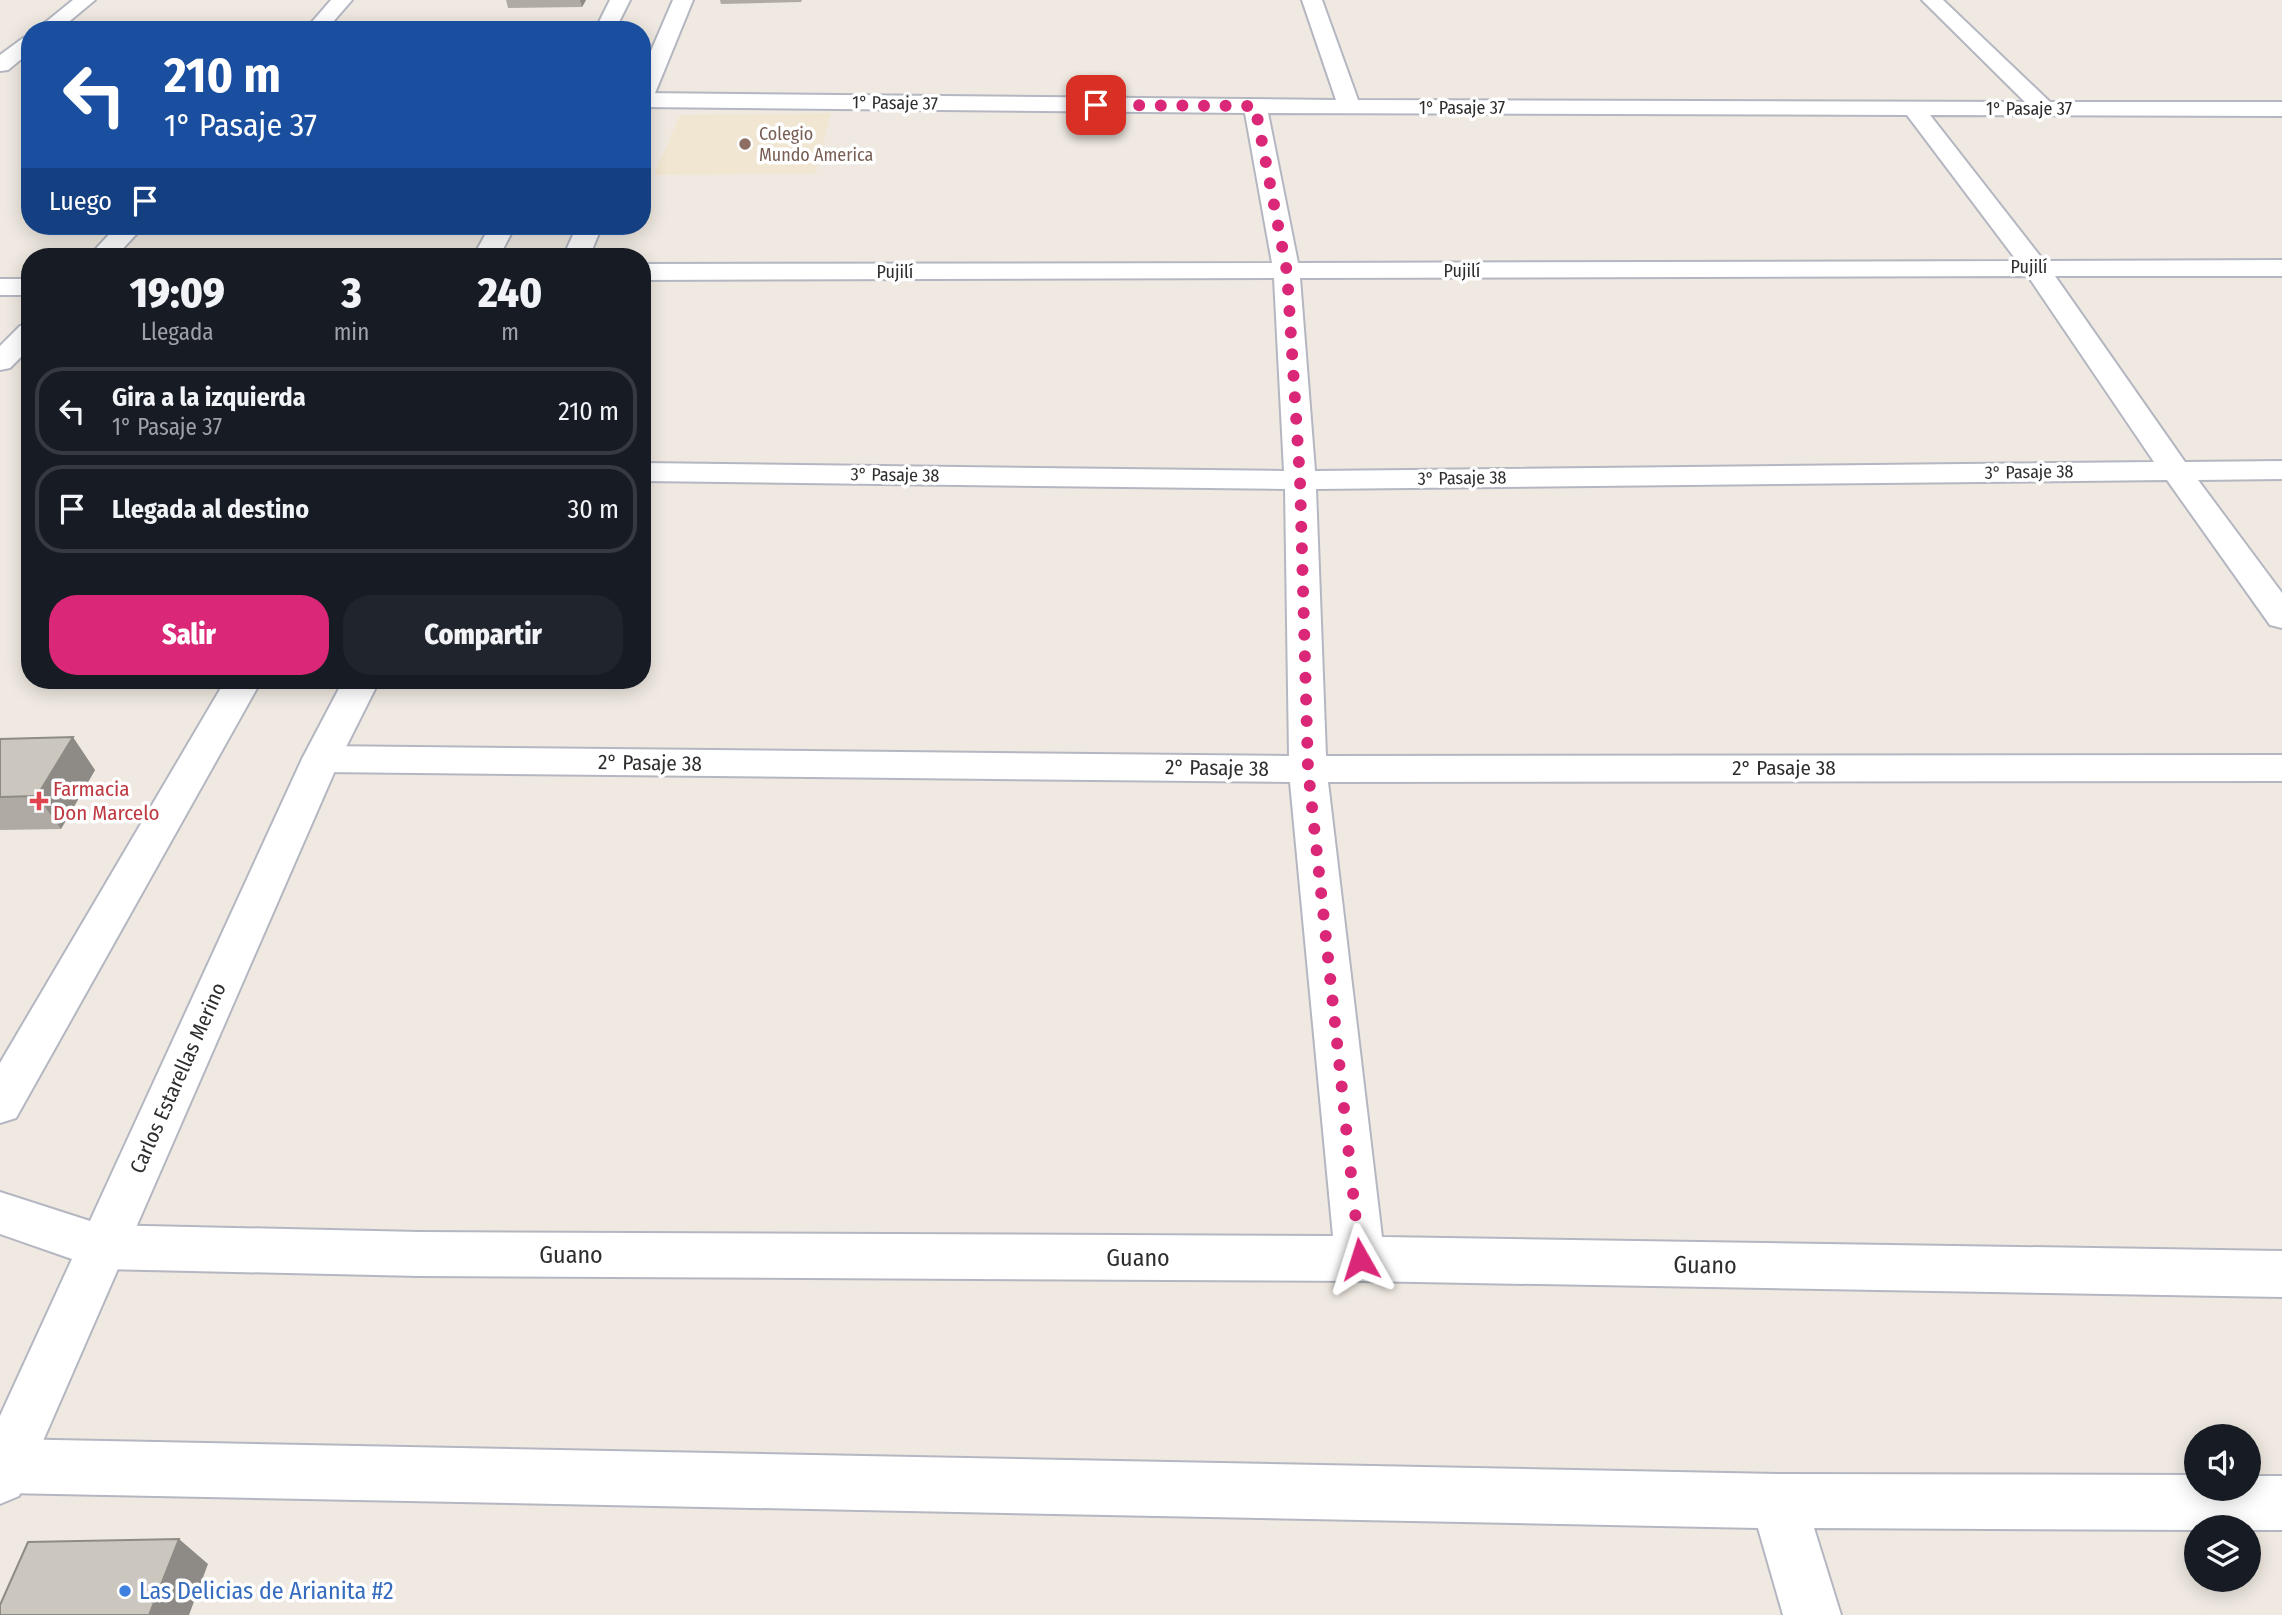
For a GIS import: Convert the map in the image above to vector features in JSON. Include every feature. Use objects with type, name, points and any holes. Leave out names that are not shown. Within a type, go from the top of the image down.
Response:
[{"type":"street","points":[[58,21],[85,0]]},
{"type":"street","points":[[322,21],[342,0]]},
{"type":"street","points":[[610,21],[620,0]]},
{"type":"street","points":[[651,77],[683,0]]},
{"type":"street","points":[[1311,0],[1349,107]]},
{"type":"street","points":[[1932,0],[2045,109]]},
{"type":"street","points":[[0,65],[21,49]]},
{"type":"street","name":"1° Pasaje 37","points":[[651,99],[1349,107],[2282,109]]},
{"type":"street","points":[[1255,106],[1287,272],[1300,480],[1308,769],[1360,1259]]},
{"type":"street","points":[[1915,110],[2035,267],[2175,470],[2282,617]]},
{"type":"street","points":[[110,248],[122,235]]},
{"type":"street","name":"Pujilí","points":[[651,272],[2282,268]]},
{"type":"street","points":[[0,287],[21,287]]},
{"type":"street","points":[[0,362],[21,341]]},
{"type":"street","name":"3° Pasaje 38","points":[[651,472],[1300,480],[2282,470]]},
{"type":"street","points":[[0,1104],[238,689]]},
{"type":"street","name":"Carlos Estarellas Merino","points":[[2,1469],[321,760],[357,689]]},
{"type":"street","name":"2° Pasaje 38","points":[[321,760],[1308,769],[2282,768]]},
{"type":"street","name":"Guano","points":[[0,1213],[102,1247],[419,1254],[1360,1259],[2282,1274]]},
{"type":"street","points":[[2,1469],[1778,1501],[2282,1503]]},
{"type":"street","points":[[1778,1501],[1812,1615]]},
{"type":"shaded area","name":"Colegio Mundo America","points":[[831,113],[815,174],[654,175],[680,115]]},
{"type":"building","points":[[73,737],[37,796],[0,797],[0,739]]},
{"type":"building","points":[[179,1539],[149,1615],[0,1615],[0,1605],[28,1542]]},
{"type":"place","name":"Colegio Mundo America","points":[[745,144]]},
{"type":"place","name":"Farmacia Don Marcelo","points":[[39,801]]},
{"type":"place","name":"Las Delicias de Arianita #2","points":[[125,1591]]},
{"type":"route","points":[[1096,105],[1255,106],[1287,272],[1300,480],[1308,769],[1360,1259]]}]
